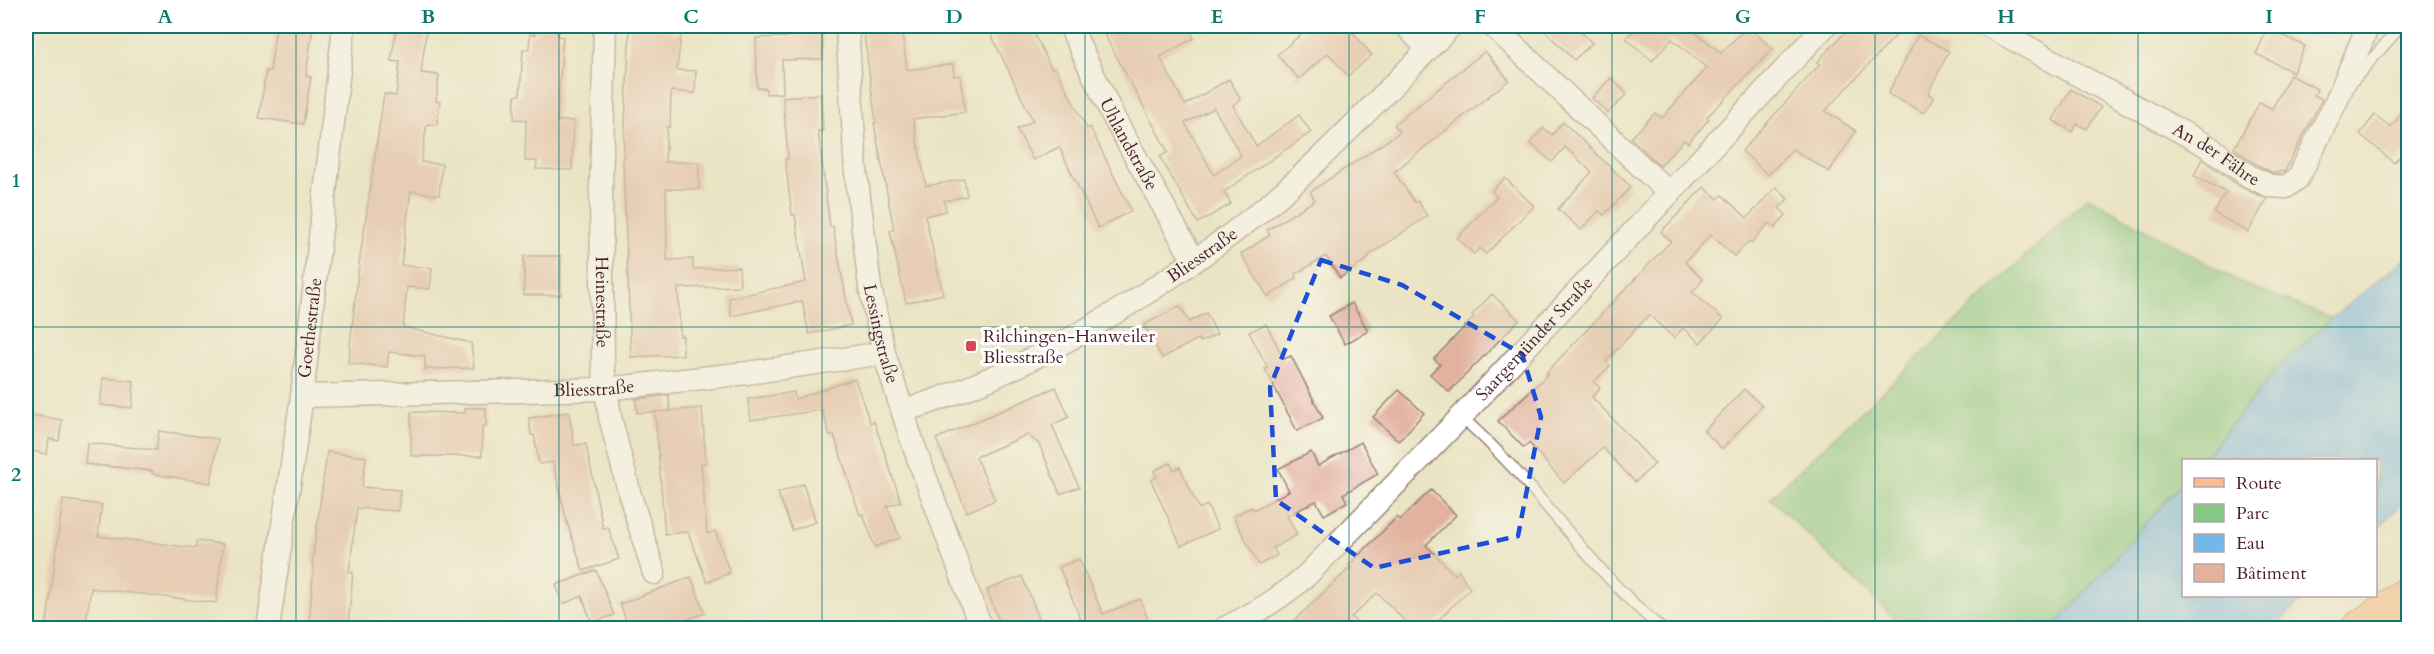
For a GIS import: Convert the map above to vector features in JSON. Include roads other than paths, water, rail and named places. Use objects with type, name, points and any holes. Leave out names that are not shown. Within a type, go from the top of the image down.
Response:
[{"type":"main road","points":[[2358,628],[2409,592]]},
{"type":"street","name":"Goethestraße","points":[[268,628],[302,396],[345,26]]},
{"type":"street","name":"Heinestraße","points":[[605,26],[601,190],[605,389],[630,495],[654,573]]},
{"type":"street","name":"Lessingstraße","points":[[847,26],[855,172],[870,286],[884,353],[981,628]]},
{"type":"street","name":"Uhlandstraße","points":[[1070,26],[1114,118],[1194,261]]},
{"type":"street","points":[[1406,26],[1428,49]]},
{"type":"street","name":"Bliesstraße","points":[[903,411],[935,402],[1052,349],[1094,326],[1194,261],[1238,229],[1296,181],[1451,26]]},
{"type":"street","points":[[1493,26],[1669,193]]},
{"type":"street","name":"Saargemünder Straße","points":[[1225,628],[1256,613],[1283,596],[1306,576],[1461,417],[1825,26]]},
{"type":"street","name":"An der Fähre","points":[[1989,26],[2210,147],[2249,176],[2270,186],[2286,187],[2298,178],[2336,102],[2368,26]]},
{"type":"street","name":"Bliesstraße","points":[[302,396],[605,389],[747,373],[884,353]]},
{"type":"lane","points":[[2336,102],[2401,26]]},
{"type":"lane","points":[[1461,417],[1538,496],[1618,589],[1661,628]]},
{"type":"water","points":[[2408,256],[2408,498],[2377,528],[2377,459],[2203,459],[2275,372],[2332,318]]},
{"type":"water","points":[[2182,483],[2182,597],[2306,597],[2272,628],[2053,628]]},
{"type":"place","name":"Rilchingen-Hanweiler Bliesstraße","points":[[971,346]]}]
